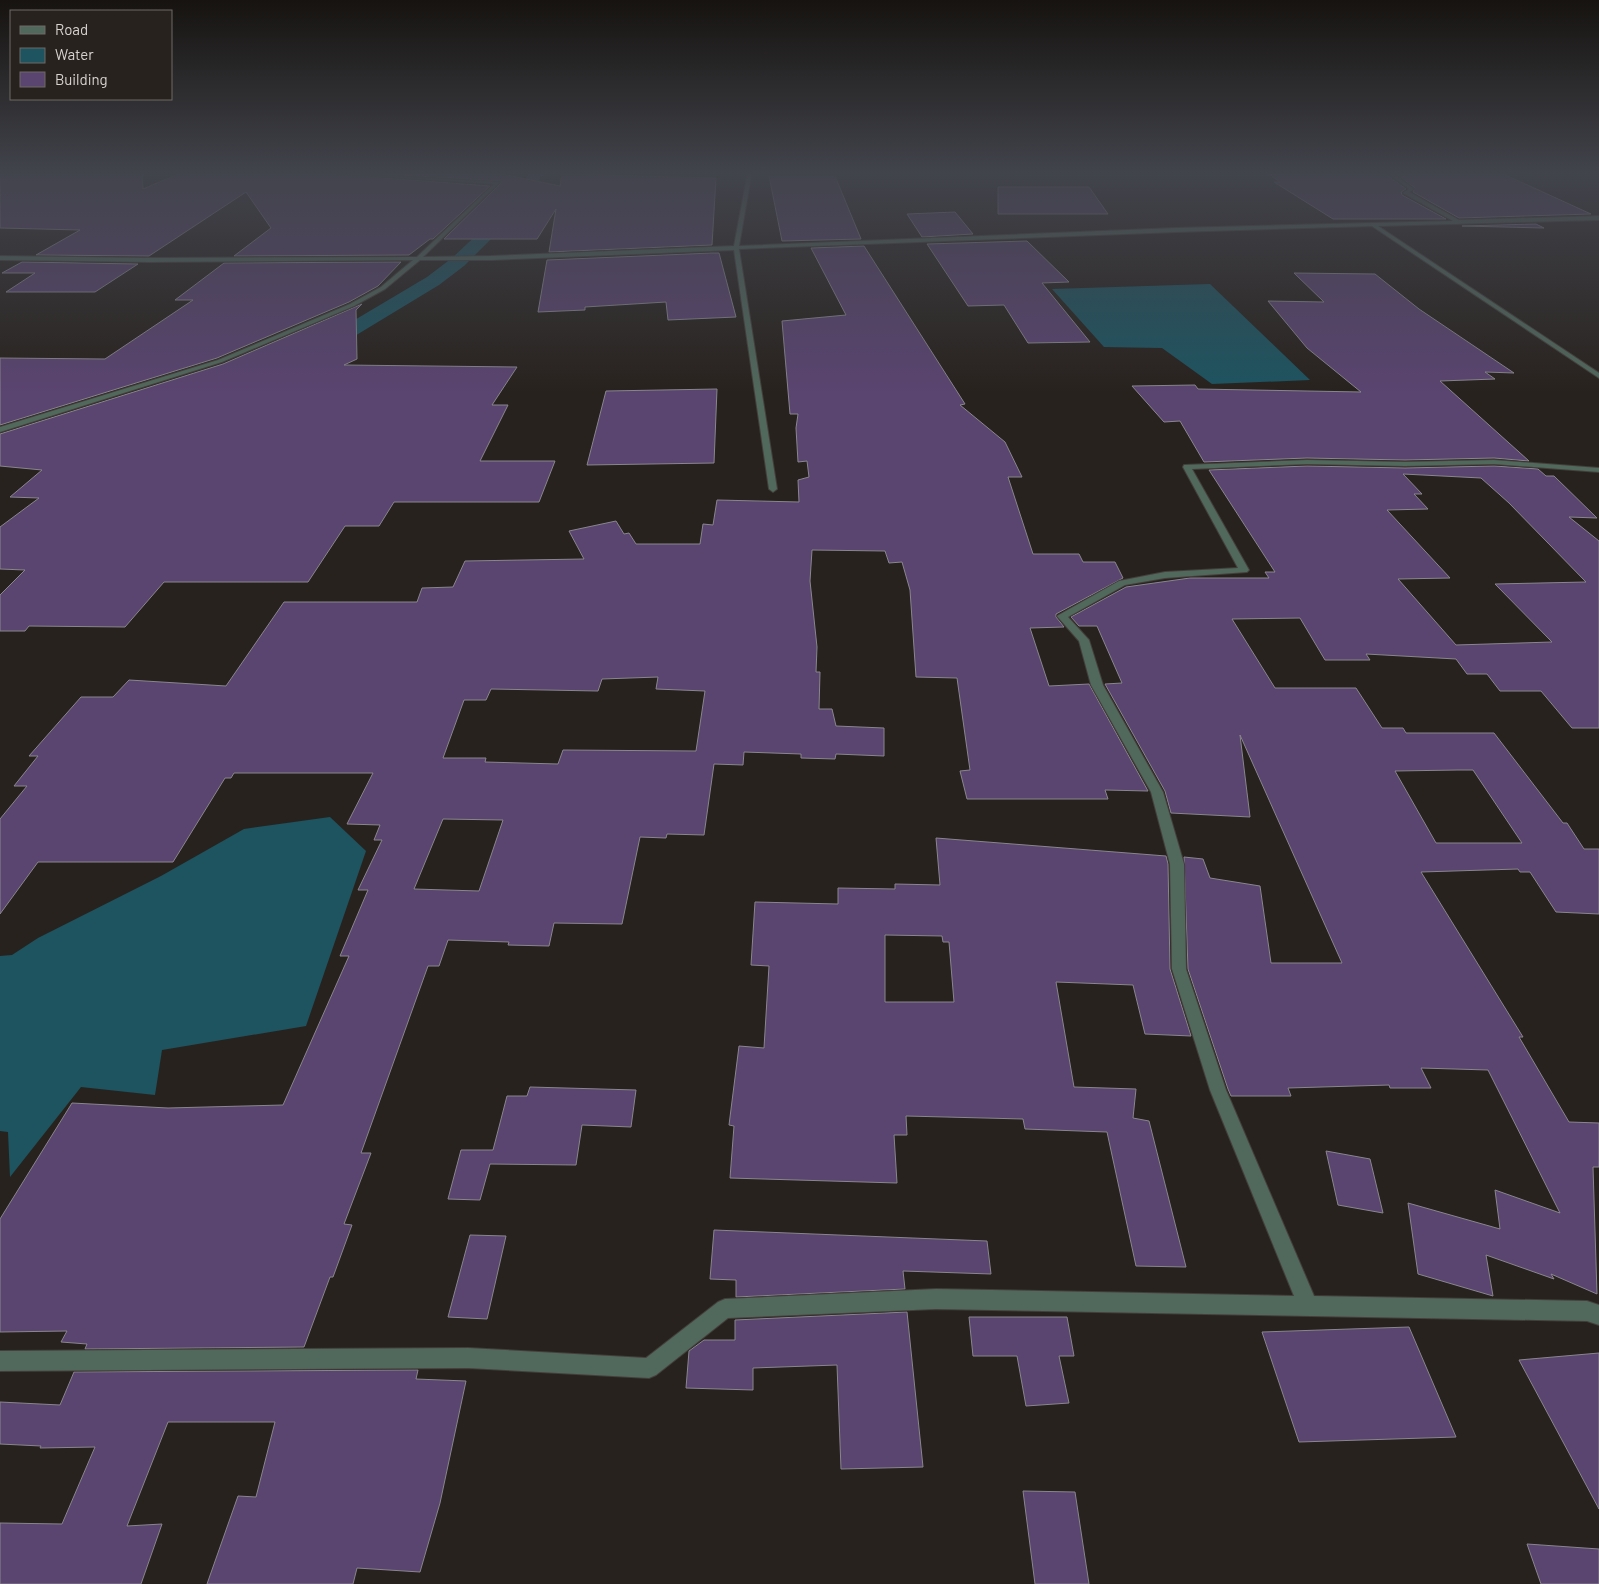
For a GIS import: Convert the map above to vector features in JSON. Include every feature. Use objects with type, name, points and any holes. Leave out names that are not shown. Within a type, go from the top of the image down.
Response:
[{"type":"street","points":[[0,430],[168,379],[282,336],[344,309],[383,288],[432,245]]},
{"type":"street","points":[[737,245],[773,489]]},
{"type":"street","points":[[0,258],[139,260],[491,258],[806,245]]},
{"type":"street","points":[[1403,245],[1599,376]]},
{"type":"street","points":[[1308,1306],[1218,1090],[1179,969],[1177,864],[1157,792],[1097,685],[1084,640],[1062,616],[1122,583],[1165,575],[1244,570],[1187,467],[1307,462],[1405,464],[1494,462],[1599,470]]},
{"type":"street","points":[[0,1361],[468,1358],[649,1368],[725,1308],[936,1299],[1587,1311],[1599,1315]]},
{"type":"water","points":[[1210,284],[1310,380],[1212,384],[1162,348],[1104,347],[1052,289]]},
{"type":"water","points":[[330,817],[366,851],[306,1026],[162,1050],[155,1095],[81,1087],[10,1177],[8,1132],[0,1131],[0,956],[12,955],[38,938],[161,876],[244,829]]},
{"type":"building","points":[[54,245],[166,245],[149,256],[36,255]]},
{"type":"building","points":[[249,245],[422,245],[409,255],[234,256]]},
{"type":"building","points":[[550,245],[712,245],[712,245],[549,252]]},
{"type":"building","points":[[928,245],[1031,245],[1069,282],[1042,283],[1090,342],[1028,343],[1004,305],[968,306]]},
{"type":"building","points":[[864,246],[965,404],[960,405],[1005,442],[1022,477],[1008,477],[1033,554],[1079,554],[1083,562],[1115,562],[1123,578],[1056,614],[1056,617],[1064,627],[1030,628],[1049,686],[1089,684],[1148,791],[1105,790],[1108,799],[967,799],[960,771],[970,770],[957,678],[916,677],[910,590],[902,562],[889,563],[885,551],[812,550],[810,581],[817,647],[816,672],[820,672],[819,709],[832,709],[836,726],[884,728],[884,756],[836,754],[835,759],[801,758],[801,754],[744,752],[743,765],[714,764],[704,835],[667,834],[666,838],[640,837],[622,924],[554,923],[549,946],[508,945],[509,942],[448,940],[439,966],[428,966],[361,1153],[371,1153],[344,1224],[352,1225],[304,1347],[85,1349],[87,1344],[61,1342],[67,1331],[0,1332],[0,1219],[72,1103],[168,1108],[283,1105],[349,956],[340,956],[368,890],[358,890],[382,840],[374,840],[380,825],[347,824],[373,773],[234,773],[231,778],[225,778],[173,862],[38,862],[0,914],[0,819],[27,786],[14,786],[38,756],[29,756],[81,697],[113,697],[129,680],[226,686],[284,602],[417,602],[422,588],[453,587],[465,561],[584,559],[569,531],[616,521],[624,534],[629,533],[636,544],[700,544],[703,524],[713,525],[717,500],[799,502],[798,480],[809,477],[807,461],[798,462],[796,428],[798,414],[790,414],[782,321],[846,315],[811,248]],"holes":[[[658,677],[656,689],[705,691],[696,751],[563,750],[558,764],[485,762],[486,758],[443,758],[464,700],[486,700],[491,689],[598,691],[602,679]],[[443,819],[503,820],[479,891],[414,889]]]},
{"type":"building","points":[[719,253],[736,317],[668,320],[666,302],[585,307],[585,310],[538,312],[547,260]]},
{"type":"building","points":[[22,262],[138,264],[95,292],[6,292],[35,273],[2,273]]},
{"type":"building","points":[[401,262],[378,286],[349,302],[217,358],[0,425],[0,358],[105,359],[193,300],[175,300],[224,263]]},
{"type":"building","points":[[1294,273],[1375,274],[1419,309],[1514,373],[1485,372],[1495,379],[1440,381],[1529,461],[1494,458],[1405,460],[1307,458],[1204,462],[1180,421],[1164,422],[1132,386],[1195,385],[1198,389],[1361,392],[1307,348],[1268,301],[1324,302]]},
{"type":"building","points":[[362,304],[356,310],[357,359],[344,365],[517,367],[492,405],[508,405],[480,461],[555,461],[539,502],[394,502],[379,526],[345,526],[308,582],[164,582],[125,627],[29,626],[25,631],[0,631],[0,595],[25,570],[0,569],[0,527],[39,498],[10,497],[42,470],[0,466],[0,434],[223,364]]},
{"type":"building","points":[[717,389],[714,463],[587,465],[606,391]]},
{"type":"building","points":[[1307,466],[1405,468],[1494,466],[1538,469],[1546,476],[1554,476],[1597,518],[1569,517],[1599,541],[1599,728],[1572,728],[1541,691],[1500,691],[1487,674],[1467,674],[1456,659],[1366,654],[1370,660],[1325,660],[1300,618],[1232,619],[1275,688],[1356,688],[1382,728],[1403,728],[1406,733],[1494,733],[1563,823],[1567,823],[1584,849],[1599,849],[1599,914],[1556,912],[1530,872],[1520,872],[1518,869],[1421,872],[1523,1037],[1519,1037],[1569,1122],[1599,1123],[1599,1167],[1593,1167],[1597,1294],[1551,1274],[1554,1279],[1486,1255],[1493,1296],[1418,1274],[1408,1203],[1500,1229],[1495,1190],[1560,1213],[1488,1070],[1421,1068],[1431,1088],[1390,1088],[1389,1085],[1288,1088],[1291,1096],[1231,1096],[1188,969],[1184,857],[1203,859],[1210,878],[1260,886],[1271,963],[1342,963],[1240,735],[1250,817],[1171,813],[1165,791],[1105,684],[1122,683],[1097,626],[1079,626],[1071,617],[1126,587],[1190,578],[1269,578],[1265,572],[1275,572],[1209,470]],"holes":[[[1403,474],[1481,478],[1509,503],[1586,582],[1495,584],[1552,642],[1456,645],[1398,579],[1450,578],[1387,510],[1428,509],[1414,494],[1422,494]],[[1473,770],[1522,843],[1436,843],[1395,771]]]},
{"type":"building","points":[[936,838],[1166,856],[1168,864],[1170,969],[1191,1036],[1145,1034],[1133,985],[1056,982],[1074,1087],[1136,1089],[1133,1118],[1149,1121],[1186,1267],[1136,1266],[1107,1132],[1025,1129],[1023,1119],[906,1116],[907,1135],[894,1135],[897,1183],[730,1178],[734,1126],[729,1125],[739,1046],[764,1048],[769,966],[751,965],[755,902],[838,904],[838,888],[895,889],[895,884],[940,885]],"holes":[[[885,935],[942,936],[943,942],[949,942],[954,1002],[885,1002]]]},
{"type":"building","points":[[530,1087],[636,1090],[631,1127],[582,1125],[576,1165],[490,1164],[480,1200],[448,1199],[461,1150],[493,1150],[507,1096],[527,1096]]},
{"type":"building","points":[[1326,1151],[1370,1159],[1383,1213],[1338,1205]]},
{"type":"building","points":[[714,1230],[987,1241],[991,1274],[903,1271],[905,1289],[736,1297],[736,1280],[710,1279]]},
{"type":"building","points":[[470,1235],[506,1236],[487,1319],[448,1317]]},
{"type":"building","points":[[907,1312],[923,1467],[841,1469],[837,1365],[753,1368],[753,1390],[686,1388],[689,1351],[704,1340],[735,1340],[735,1320]]},
{"type":"building","points":[[969,1317],[1067,1317],[1074,1356],[1059,1356],[1069,1403],[1026,1406],[1017,1356],[973,1356]]},
{"type":"building","points":[[1409,1327],[1456,1437],[1299,1442],[1262,1332]]},
{"type":"building","points":[[1599,1353],[1599,1509],[1519,1360]]},
{"type":"building","points":[[418,1370],[416,1379],[466,1381],[440,1503],[420,1572],[357,1568],[353,1584],[207,1584],[238,1496],[256,1497],[275,1422],[168,1422],[127,1526],[162,1524],[141,1584],[0,1584],[0,1523],[62,1524],[95,1447],[40,1448],[41,1446],[0,1444],[0,1402],[60,1405],[74,1372]]},
{"type":"building","points":[[1023,1491],[1075,1492],[1089,1584],[1035,1584]]},
{"type":"building","points":[[1527,1544],[1599,1549],[1599,1584],[1541,1584]]},
{"type":"waterway","points":[[311,351],[323,347],[433,281],[458,262],[476,245]]}]
